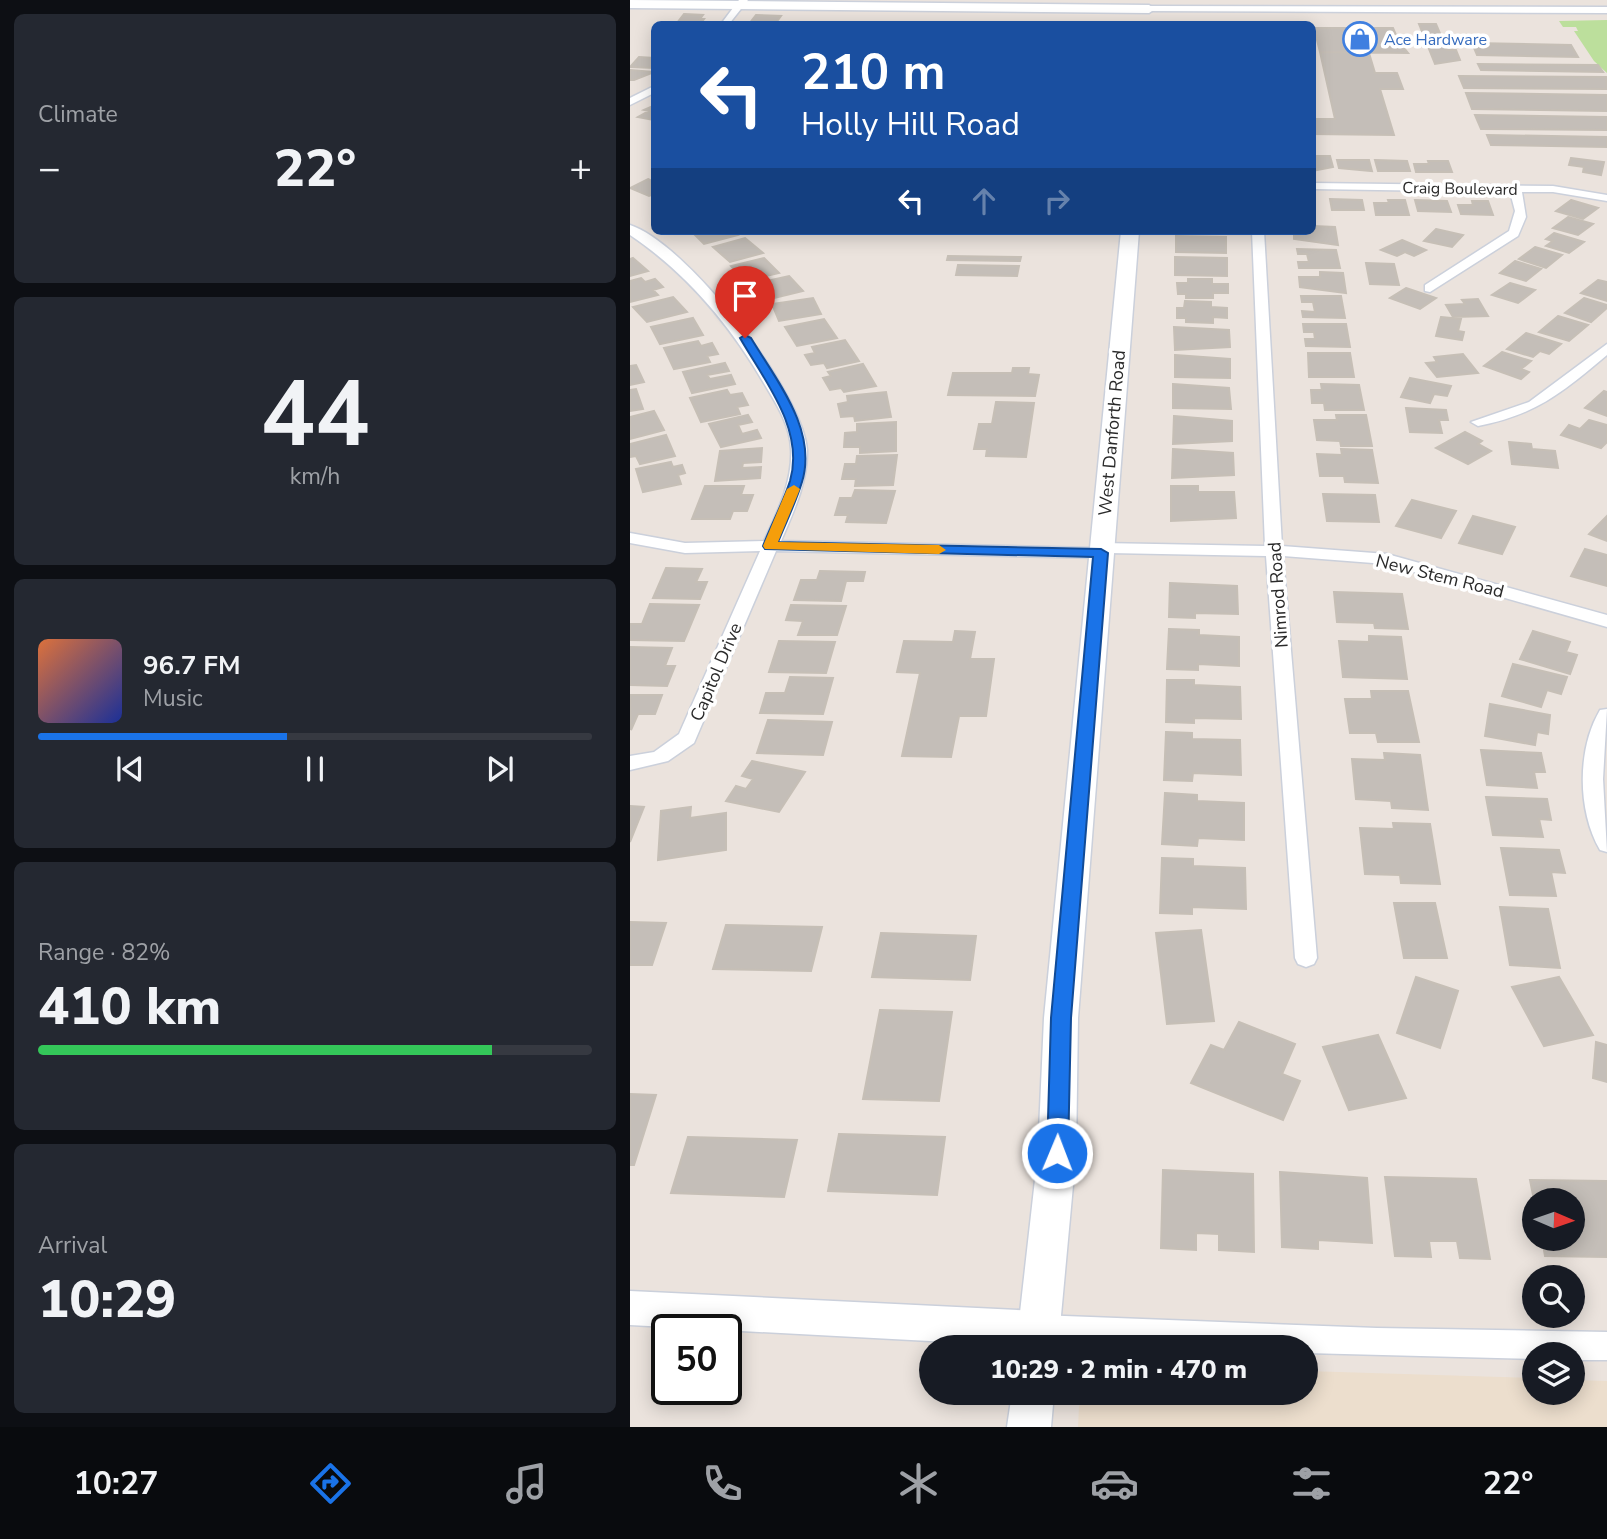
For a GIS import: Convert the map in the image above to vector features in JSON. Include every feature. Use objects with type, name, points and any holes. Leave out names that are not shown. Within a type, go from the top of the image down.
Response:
[{"type":"main road","points":[[630,4],[1149,4]]},
{"type":"main road","name":"West Danforth Road","points":[[1038,1335],[1057,1153],[1061,1018],[1130,235]]},
{"type":"main road","points":[[1029,1427],[1032,1405]]},
{"type":"street","points":[[727,21],[741,3]]},
{"type":"street","points":[[1149,4],[1449,12],[1607,10]]},
{"type":"street","points":[[1449,12],[1490,16],[1607,17]]},
{"type":"street","points":[[630,102],[651,91]]},
{"type":"street","name":"Craig Boulevard","points":[[1316,186],[1553,189],[1607,198]]},
{"type":"street","points":[[1430,288],[1514,233],[1521,220],[1521,205],[1515,189]]},
{"type":"street","name":"Capitol Drive","points":[[630,229],[658,247],[694,279],[737,328],[793,420],[799,449],[797,480],[687,738],[670,754],[641,763],[630,763]]},
{"type":"street","name":"Nimrod Road","points":[[1258,235],[1274,551],[1306,958]]},
{"type":"street","points":[[1478,422],[1511,417],[1541,404],[1607,348]]},
{"type":"street","name":"New Stem Road","points":[[630,538],[685,548],[769,546],[1274,551],[1387,559],[1607,621]]},
{"type":"street","points":[[1607,715],[1598,740],[1591,775],[1597,815],[1607,844]]},
{"type":"street","points":[[630,1308],[997,1335]]},
{"type":"street","points":[[1318,1341],[1607,1346]]},
{"type":"shaded area","points":[[1318,1371],[1522,1378],[1522,1405],[1585,1405],[1585,1380],[1607,1381],[1607,1427],[1078,1427],[1079,1406],[1318,1405]]},
{"type":"green space","points":[[1607,20],[1607,73],[1594,61],[1574,31],[1578,31],[1576,27],[1563,27],[1559,21]]},
{"type":"building","points":[[684,14],[703,15],[700,19],[704,19],[702,21],[679,21]]},
{"type":"building","points":[[756,15],[781,16],[777,21],[751,21]]},
{"type":"building","points":[[1419,24],[1436,24],[1447,50],[1456,50],[1460,60],[1435,64]]},
{"type":"building","name":"Ace Hardware","points":[[1316,28],[1393,28],[1396,35],[1402,35],[1405,42],[1399,42],[1408,53],[1320,52]]},
{"type":"building","points":[[1472,43],[1571,45],[1578,57],[1477,55]]},
{"type":"building","points":[[1320,52],[1369,53],[1375,73],[1397,73],[1403,89],[1380,89],[1394,135],[1316,134],[1316,119],[1335,119]]},
{"type":"building","points":[[639,57],[651,58],[651,68],[630,67]]},
{"type":"building","points":[[1478,64],[1598,65],[1603,72],[1481,70]]},
{"type":"building","points":[[630,70],[651,72],[634,80],[630,80]]},
{"type":"building","points":[[1459,76],[1606,77],[1607,89],[1464,88]]},
{"type":"building","points":[[1466,93],[1607,95],[1607,111],[1472,109]]},
{"type":"building","points":[[651,107],[651,119],[638,117],[649,111],[644,110]]},
{"type":"building","points":[[1475,115],[1607,117],[1607,130],[1481,129]]},
{"type":"building","points":[[1487,135],[1607,137],[1607,147],[1491,145]]},
{"type":"building","points":[[1316,156],[1330,156],[1333,167],[1316,170]]},
{"type":"building","points":[[1571,158],[1604,162],[1601,175],[1583,172],[1584,167],[1569,165]]},
{"type":"building","points":[[1337,160],[1369,160],[1372,171],[1339,168]]},
{"type":"building","points":[[1375,160],[1407,161],[1410,171],[1378,171]]},
{"type":"building","points":[[1428,161],[1448,161],[1452,172],[1416,172],[1414,164],[1429,164]]},
{"type":"building","points":[[648,179],[651,180],[649,196],[630,188]]},
{"type":"building","points":[[1330,199],[1362,200],[1364,210],[1332,210]]},
{"type":"building","points":[[1388,200],[1405,200],[1409,215],[1376,215],[1374,203],[1389,203]]},
{"type":"building","points":[[1415,200],[1447,201],[1451,212],[1418,211]]},
{"type":"building","points":[[1571,200],[1598,208],[1583,219],[1556,211]]},
{"type":"building","points":[[1472,201],[1488,201],[1493,215],[1461,214],[1458,205],[1473,205]]},
{"type":"building","points":[[1568,217],[1593,224],[1578,235],[1553,228]]},
{"type":"building","points":[[1316,226],[1335,227],[1338,245],[1294,239],[1294,235],[1316,235]]},
{"type":"building","points":[[1436,229],[1463,235],[1452,247],[1424,241]]},
{"type":"building","points":[[1554,233],[1584,242],[1569,253],[1546,246],[1553,241],[1546,239]]},
{"type":"building","points":[[695,235],[738,235],[704,244]]},
{"type":"building","points":[[1176,236],[1226,237],[1226,253],[1176,252]]},
{"type":"building","points":[[745,238],[763,253],[730,262],[713,247]]},
{"type":"building","points":[[1402,240],[1426,250],[1414,256],[1405,252],[1397,256],[1381,250]]},
{"type":"building","points":[[1535,247],[1562,255],[1546,268],[1519,259]]},
{"type":"building","points":[[1297,249],[1336,250],[1340,268],[1299,268],[1298,262],[1309,262],[1307,254],[1298,254]]},
{"type":"building","points":[[948,256],[1021,257],[1020,261],[947,260]]},
{"type":"building","points":[[1175,257],[1227,258],[1227,276],[1175,275]]},
{"type":"building","points":[[633,258],[648,271],[630,276],[630,259]]},
{"type":"building","points":[[764,258],[779,273],[745,281],[731,266]]},
{"type":"building","points":[[1515,261],[1541,269],[1526,281],[1500,273]]},
{"type":"building","points":[[1366,263],[1394,264],[1399,285],[1370,284]]},
{"type":"building","points":[[958,265],[1019,266],[1017,276],[956,275]]},
{"type":"building","points":[[1320,272],[1343,273],[1346,293],[1300,287],[1299,277],[1320,277]]},
{"type":"building","points":[[789,276],[803,291],[762,301],[749,285]]},
{"type":"building","points":[[641,278],[645,282],[655,279],[663,287],[653,290],[658,295],[630,302],[630,281]]},
{"type":"building","points":[[1188,279],[1212,279],[1212,284],[1228,284],[1228,293],[1213,293],[1213,298],[1186,298],[1186,294],[1178,294],[1177,283],[1188,283]]},
{"type":"building","points":[[1598,280],[1607,282],[1607,301],[1581,293]]},
{"type":"building","points":[[1510,283],[1535,290],[1518,303],[1492,295]]},
{"type":"building","points":[[1406,288],[1436,298],[1420,309],[1390,298]]},
{"type":"building","points":[[1301,296],[1341,296],[1345,318],[1303,317],[1302,311],[1315,312],[1313,302],[1302,302]]},
{"type":"building","points":[[673,297],[687,312],[647,322],[633,307]]},
{"type":"building","points":[[813,298],[821,314],[779,321],[772,304]]},
{"type":"building","points":[[1584,298],[1607,305],[1607,308],[1591,322],[1565,313]]},
{"type":"building","points":[[1478,299],[1488,316],[1453,317],[1446,305],[1465,304],[1462,300]]},
{"type":"building","points":[[1185,301],[1211,302],[1211,307],[1227,308],[1227,318],[1213,317],[1213,323],[1186,322],[1186,318],[1177,318],[1177,308],[1184,308]]},
{"type":"building","points":[[1558,316],[1588,325],[1569,341],[1539,332]]},
{"type":"building","points":[[1441,317],[1461,319],[1458,331],[1464,332],[1462,340],[1436,336]]},
{"type":"building","points":[[693,318],[703,335],[660,344],[651,327]]},
{"type":"building","points":[[824,319],[837,338],[797,346],[785,327]]},
{"type":"building","points":[[1303,324],[1346,324],[1350,347],[1306,346],[1305,339],[1315,339],[1314,332],[1304,332]]},
{"type":"building","points":[[1174,327],[1229,330],[1230,347],[1175,350]]},
{"type":"building","points":[[1526,333],[1561,344],[1549,354],[1540,351],[1533,357],[1507,349]]},
{"type":"building","points":[[845,340],[859,361],[827,368],[824,363],[811,365],[805,355],[815,353],[812,347]]},
{"type":"building","points":[[698,341],[701,346],[712,343],[718,354],[707,356],[710,362],[674,369],[664,348]]},
{"type":"building","points":[[1502,352],[1531,361],[1521,369],[1529,372],[1521,379],[1484,366]]},
{"type":"building","points":[[1308,353],[1350,353],[1354,377],[1309,377]]},
{"type":"building","points":[[1463,354],[1478,373],[1437,377],[1426,363],[1437,362],[1434,357]]},
{"type":"building","points":[[1175,355],[1230,359],[1230,378],[1175,377]]},
{"type":"building","points":[[725,363],[729,371],[707,375],[710,379],[731,375],[735,384],[692,393],[683,372]]},
{"type":"building","points":[[863,364],[876,386],[844,392],[841,388],[830,390],[823,378],[831,376],[828,372]]},
{"type":"building","points":[[636,365],[644,382],[630,385],[630,366]]},
{"type":"building","points":[[1013,368],[1029,368],[1028,374],[1039,375],[1035,396],[948,395],[953,373],[1012,373]]},
{"type":"building","points":[[1410,378],[1451,386],[1447,396],[1434,394],[1430,403],[1401,397]]},
{"type":"building","points":[[1173,384],[1229,388],[1231,409],[1173,408]]},
{"type":"building","points":[[1321,384],[1359,385],[1364,410],[1325,410],[1324,403],[1312,403],[1311,390],[1322,390]]},
{"type":"building","points":[[636,389],[643,409],[630,411],[630,390]]},
{"type":"building","points":[[727,390],[730,395],[742,393],[748,405],[737,407],[740,414],[701,422],[690,398]]},
{"type":"building","points":[[1604,391],[1607,392],[1607,416],[1585,408]]},
{"type":"building","points":[[886,392],[891,417],[855,421],[854,416],[841,417],[838,404],[848,402],[847,396]]},
{"type":"building","points":[[996,402],[1034,403],[1026,457],[986,456],[987,449],[974,449],[979,424],[992,424]]},
{"type":"building","points":[[1406,408],[1446,410],[1448,420],[1439,420],[1442,433],[1410,432]]},
{"type":"building","points":[[654,411],[664,430],[630,439],[630,417]]},
{"type":"building","points":[[748,415],[752,422],[738,425],[742,434],[757,430],[761,438],[721,447],[709,424]]},
{"type":"building","points":[[1336,415],[1366,415],[1372,446],[1341,446],[1340,441],[1317,440],[1314,420],[1337,420]]},
{"type":"building","points":[[1174,416],[1232,421],[1232,441],[1173,444]]},
{"type":"building","points":[[1589,420],[1607,425],[1607,442],[1601,448],[1561,435],[1569,425],[1580,429]]},
{"type":"building","points":[[896,422],[896,451],[860,453],[860,447],[844,447],[845,433],[857,432],[857,424]]},
{"type":"building","points":[[1465,432],[1482,441],[1478,444],[1491,451],[1468,464],[1436,448]]},
{"type":"building","points":[[666,435],[675,456],[640,464],[636,456],[630,457],[630,444]]},
{"type":"building","points":[[1509,442],[1531,444],[1532,449],[1555,451],[1558,468],[1512,464]]},
{"type":"building","points":[[762,448],[761,462],[743,463],[742,468],[761,467],[760,478],[715,481],[720,451]]},
{"type":"building","points":[[1173,449],[1233,453],[1234,475],[1172,478]]},
{"type":"building","points":[[1341,449],[1372,450],[1378,483],[1345,482],[1344,476],[1320,476],[1317,454],[1342,455]]},
{"type":"building","points":[[897,455],[893,485],[855,486],[856,479],[842,479],[845,464],[856,464],[857,456]]},
{"type":"building","points":[[671,462],[673,467],[682,465],[685,473],[678,475],[681,484],[643,492],[636,469]]},
{"type":"building","points":[[705,486],[744,486],[741,495],[753,495],[747,511],[733,511],[730,519],[692,519]]},
{"type":"building","points":[[1171,486],[1198,486],[1198,492],[1234,492],[1236,518],[1171,521]]},
{"type":"building","points":[[855,490],[895,491],[886,523],[846,522],[848,515],[835,515],[840,498],[852,498]]},
{"type":"building","points":[[1323,494],[1375,495],[1379,522],[1327,521]]},
{"type":"building","points":[[1412,500],[1456,511],[1441,538],[1396,526]]},
{"type":"building","points":[[1473,516],[1515,527],[1502,554],[1459,543]]},
{"type":"building","points":[[1607,516],[1607,541],[1589,534]]},
{"type":"building","points":[[1585,549],[1607,555],[1607,586],[1571,576]]},
{"type":"building","points":[[666,568],[702,569],[696,582],[707,582],[700,599],[653,598]]},
{"type":"building","points":[[820,571],[865,572],[863,581],[846,581],[841,601],[794,600],[801,580],[817,580]]},
{"type":"building","points":[[1170,583],[1237,586],[1238,614],[1195,613],[1195,618],[1169,617]]},
{"type":"building","points":[[1334,592],[1402,594],[1408,629],[1375,628],[1374,623],[1337,622]]},
{"type":"building","points":[[650,604],[699,605],[684,641],[630,640],[630,624],[642,624]]},
{"type":"building","points":[[791,605],[846,606],[837,635],[798,635],[803,621],[786,620]]},
{"type":"building","points":[[1169,629],[1199,630],[1199,635],[1239,637],[1239,666],[1198,664],[1198,670],[1167,669]]},
{"type":"building","points":[[955,631],[975,632],[970,659],[994,659],[986,716],[959,716],[951,757],[902,756],[920,673],[897,672],[904,641],[953,642]]},
{"type":"building","points":[[1533,631],[1570,642],[1566,652],[1577,655],[1570,674],[1520,659]]},
{"type":"building","points":[[1369,636],[1401,637],[1407,679],[1343,677],[1339,641],[1369,642]]},
{"type":"building","points":[[779,641],[835,642],[826,673],[769,672]]},
{"type":"building","points":[[630,647],[672,648],[665,666],[675,666],[667,686],[630,685]]},
{"type":"building","points":[[1513,664],[1567,677],[1561,694],[1547,690],[1541,707],[1502,696]]},
{"type":"building","points":[[790,677],[833,678],[823,714],[760,713],[766,693],[785,693]]},
{"type":"building","points":[[1167,680],[1194,680],[1194,685],[1240,687],[1241,719],[1194,718],[1194,723],[1166,722]]},
{"type":"building","points":[[1371,691],[1408,691],[1419,742],[1378,742],[1376,733],[1350,733],[1345,699],[1372,699]]},
{"type":"building","points":[[630,695],[662,695],[655,714],[638,714],[631,730]]},
{"type":"building","points":[[1490,704],[1550,715],[1548,734],[1537,732],[1535,745],[1485,736]]},
{"type":"building","points":[[768,720],[832,722],[823,755],[757,753]]},
{"type":"building","points":[[1166,732],[1192,733],[1192,739],[1240,740],[1241,775],[1193,773],[1192,781],[1164,780]]},
{"type":"building","points":[[1481,750],[1541,753],[1545,772],[1534,772],[1537,788],[1487,785]]},
{"type":"building","points":[[1384,753],[1420,755],[1428,810],[1392,808],[1391,801],[1356,799],[1352,759],[1385,760]]},
{"type":"building","points":[[752,761],[805,772],[779,812],[726,801],[736,786],[746,789],[753,779],[742,776]]},
{"type":"building","points":[[1165,793],[1197,795],[1197,801],[1244,803],[1244,840],[1198,838],[1197,846],[1162,844]]},
{"type":"building","points":[[1486,797],[1547,799],[1551,820],[1539,819],[1543,837],[1493,835]]},
{"type":"building","points":[[630,806],[644,807],[630,842]]},
{"type":"building","points":[[691,807],[690,818],[726,813],[726,850],[658,860],[661,811]]},
{"type":"building","points":[[1393,823],[1430,824],[1440,884],[1401,883],[1400,875],[1365,874],[1360,828],[1394,829]]},
{"type":"building","points":[[1501,848],[1559,850],[1565,873],[1551,872],[1556,896],[1510,895]]},
{"type":"building","points":[[1162,858],[1193,859],[1193,866],[1245,868],[1246,909],[1192,907],[1192,914],[1160,913]]},
{"type":"building","points":[[1394,903],[1435,903],[1447,958],[1404,958]]},
{"type":"building","points":[[1500,907],[1548,909],[1560,968],[1510,965]]},
{"type":"building","points":[[630,922],[666,923],[652,965],[630,965]]},
{"type":"building","points":[[726,925],[822,927],[811,971],[713,969]]},
{"type":"building","points":[[1201,930],[1214,1021],[1167,1024],[1156,933]]},
{"type":"building","points":[[881,933],[976,936],[970,980],[872,977]]},
{"type":"building","points":[[1416,977],[1458,991],[1440,1048],[1397,1033]]},
{"type":"building","points":[[1559,977],[1593,1035],[1544,1046],[1512,987]]},
{"type":"building","points":[[880,1010],[952,1012],[939,1101],[863,1099]]},
{"type":"building","points":[[1239,1022],[1295,1044],[1282,1074],[1300,1081],[1283,1120],[1191,1083],[1211,1045],[1224,1050]]},
{"type":"building","points":[[1378,1035],[1406,1098],[1349,1110],[1323,1047]]},
{"type":"building","points":[[1596,1042],[1607,1045],[1607,1082],[1593,1078]]},
{"type":"building","points":[[630,1094],[656,1095],[634,1165],[630,1165]]},
{"type":"building","points":[[839,1134],[945,1137],[937,1195],[828,1191]]},
{"type":"building","points":[[688,1137],[797,1140],[784,1197],[671,1193]]},
{"type":"building","points":[[1163,1170],[1253,1174],[1254,1252],[1219,1250],[1219,1234],[1196,1233],[1196,1250],[1161,1248]]},
{"type":"building","points":[[1280,1172],[1367,1178],[1372,1243],[1318,1240],[1318,1249],[1282,1247]]},
{"type":"building","points":[[1385,1177],[1476,1179],[1490,1259],[1460,1258],[1457,1241],[1429,1241],[1431,1257],[1395,1256]]},
{"type":"building","points":[[1530,1180],[1607,1181],[1607,1257],[1545,1256],[1544,1251],[1586,1251],[1586,1188],[1532,1188]]},
{"type":"slow traffic","points":[[794,489],[769,546],[939,550]]},
{"type":"place","name":"Ace Hardware","points":[[1360,39]]},
{"type":"route","points":[[745,338],[793,420],[799,449],[797,480],[769,546],[1101,553],[1061,1018],[1057,1153]]}]
